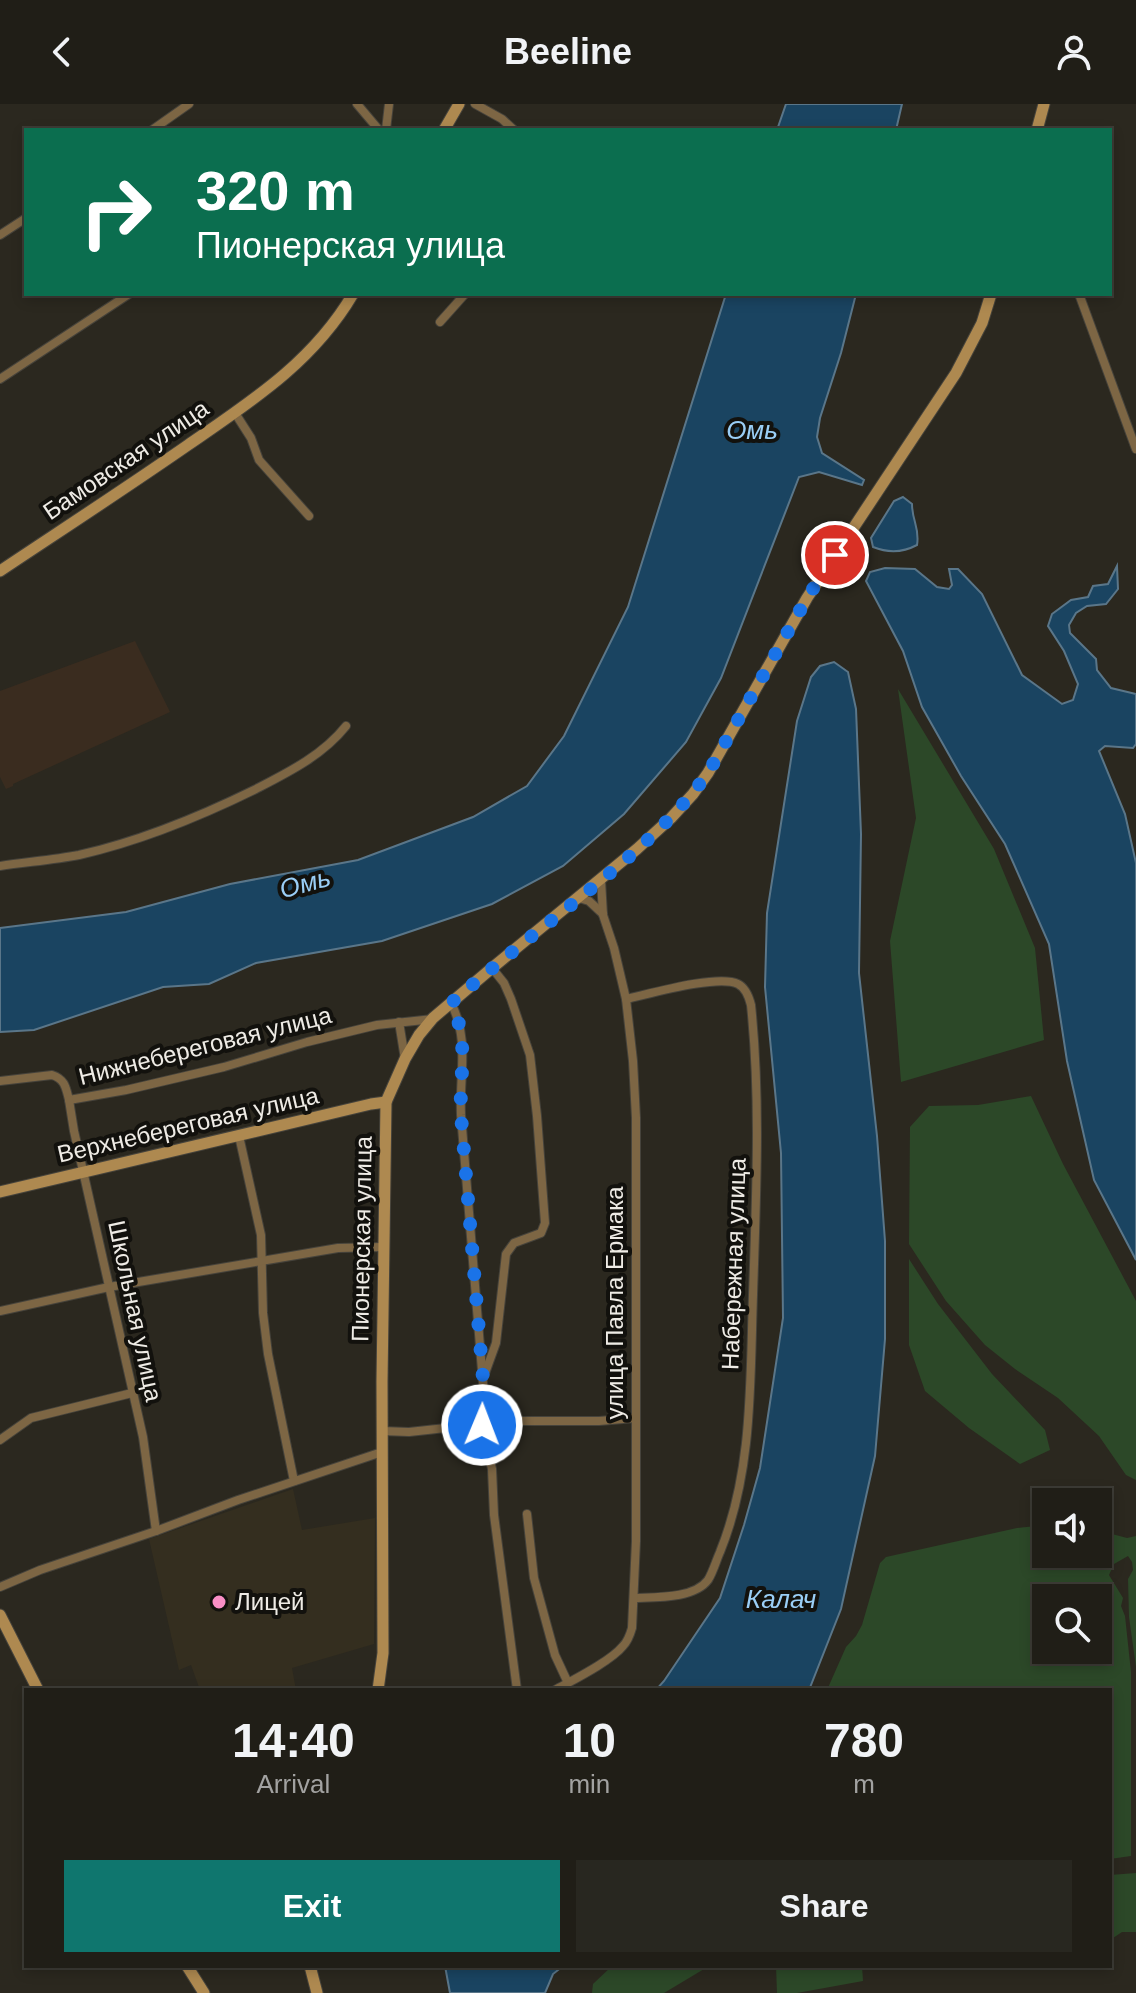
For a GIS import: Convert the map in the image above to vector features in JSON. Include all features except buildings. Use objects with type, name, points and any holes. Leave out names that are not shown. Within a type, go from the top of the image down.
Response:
[{"type":"street","points":[[155,128],[189,104]]},
{"type":"street","points":[[357,104],[378,128]]},
{"type":"street","points":[[379,128],[389,104]]},
{"type":"street","points":[[445,128],[459,104]]},
{"type":"street","points":[[475,104],[512,128]]},
{"type":"street","points":[[1038,128],[1044,104]]},
{"type":"street","points":[[0,235],[24,219]]},
{"type":"street","points":[[0,379],[126,296]]},
{"type":"street","name":"Бамовская улица","points":[[0,571],[145,476],[275,383],[316,346],[352,296]]},
{"type":"street","points":[[440,322],[463,296]]},
{"type":"street","name":"Пионерская улица","points":[[378,1688],[383,1653],[386,1102],[405,1059],[433,1018],[601,880],[671,818],[693,794],[708,773],[807,598],[956,373],[982,323],[990,296]]},
{"type":"street","points":[[1080,296],[1136,449]]},
{"type":"street","points":[[235,413],[251,438],[259,460],[309,516]]},
{"type":"street","points":[[0,866],[77,855],[164,831],[203,815],[301,765],[346,726]]},
{"type":"street","name":"улица Павла Ермака","points":[[559,1688],[623,1646],[632,1628],[634,1598],[636,1118],[626,999],[603,915],[601,880]]},
{"type":"street","points":[[579,898],[597,906],[603,915]]},
{"type":"street","points":[[483,1379],[496,1343],[506,1254],[514,1243],[541,1233],[545,1223],[530,1055],[511,999],[492,968]]},
{"type":"street","name":"Набережная улица","points":[[626,999],[718,981],[733,982],[744,988],[751,1005],[758,1110],[749,1401],[744,1460],[735,1504],[724,1541],[703,1585],[682,1594],[634,1598]]},
{"type":"street","points":[[451,1003],[461,1027],[463,1043],[460,1094],[484,1395],[480,1416],[492,1469],[494,1515],[517,1688]]},
{"type":"street","name":"Нижнебереговая улица","points":[[0,1081],[52,1075],[65,1083],[69,1100],[179,1078],[377,1025],[433,1018]]},
{"type":"street","points":[[399,1022],[405,1059]]},
{"type":"street","name":"Школьная улица","points":[[69,1100],[143,1437],[156,1531]]},
{"type":"street","name":"Верхнебереговая улица","points":[[0,1192],[386,1102]]},
{"type":"street","points":[[239,1136],[261,1235],[263,1313],[268,1354],[294,1481]]},
{"type":"street","points":[[0,1311],[109,1287],[338,1248],[383,1247]]},
{"type":"street","points":[[0,1440],[31,1418],[132,1393]]},
{"type":"street","points":[[382,1431],[409,1432],[510,1421],[635,1418]]},
{"type":"street","points":[[0,1587],[85,1554],[382,1452]]},
{"type":"street","points":[[527,1514],[534,1578],[555,1655],[568,1683]]},
{"type":"street","points":[[0,1615],[37,1688]]},
{"type":"street","points":[[188,1968],[204,1993]]},
{"type":"street","points":[[311,1968],[317,1993]]},
{"type":"shaded area","points":[[135,641],[170,712],[6,789],[0,777],[0,691]]},
{"type":"shaded area","points":[[293,1489],[302,1530],[375,1518],[374,1644],[292,1668],[296,1688],[199,1688],[191,1665],[179,1670],[149,1539]]},
{"type":"green space","points":[[898,689],[994,849],[1035,948],[1044,1040],[901,1082],[890,941],[916,818]]},
{"type":"green space","points":[[1031,1096],[1063,1164],[1136,1301],[1136,1480],[1126,1475],[1099,1436],[1058,1398],[985,1345],[946,1301],[909,1244],[910,1127],[929,1106],[978,1105]]},
{"type":"green space","points":[[909,1259],[938,1304],[992,1374],[1045,1430],[1050,1450],[1020,1464],[969,1428],[925,1391],[909,1345]]},
{"type":"green space","points":[[1032,1526],[1032,1568],[1112,1568],[1112,1534],[1127,1538],[1136,1536],[1136,1667],[1129,1617],[1128,1579],[1133,1570],[1128,1556],[1114,1564],[1109,1575],[1123,1598],[1121,1606],[1125,1616],[1131,1672],[1131,1856],[1112,1859],[1112,1688],[828,1688],[846,1647],[862,1625],[880,1563],[886,1557]]},
{"type":"green space","points":[[1136,1873],[1136,1932],[1122,1932],[1112,1939],[1112,1875]]},
{"type":"green space","points":[[610,1968],[706,1968],[664,1993],[592,1993],[593,1984]]},
{"type":"green space","points":[[776,1968],[862,1968],[863,1981],[797,1993],[777,1993]]},
{"type":"water","points":[[786,104],[902,104],[896,128],[778,128]]},
{"type":"water","name":"Омь","points":[[725,296],[855,296],[817,437],[822,453],[864,480],[862,485],[819,472],[799,477],[721,678],[686,742],[624,814],[563,866],[492,904],[382,941],[256,963],[209,984],[163,987],[34,1030],[0,1032],[0,928],[126,912],[230,884],[358,860],[473,817],[527,786],[564,736],[628,607]]},
{"type":"water","points":[[903,497],[912,504],[917,545],[895,551],[873,547],[871,538],[894,501]]},
{"type":"water","points":[[1117,566],[1118,589],[1106,604],[1087,606],[1076,613],[1069,625],[1070,633],[1096,659],[1097,670],[1111,688],[1136,694],[1136,744],[1133,748],[1105,746],[1099,751],[1125,814],[1136,863],[1136,1260],[1094,1180],[1067,1061],[1049,944],[1005,844],[922,707],[903,651],[866,581],[870,572],[885,568],[915,569],[937,587],[949,589],[952,585],[949,569],[958,569],[982,594],[1022,675],[1062,704],[1073,700],[1078,684],[1064,651],[1048,626],[1052,614],[1071,600],[1088,597],[1093,586],[1108,584]]},
{"type":"water","name":"Калач","points":[[834,662],[848,672],[856,709],[861,834],[859,973],[885,1241],[885,1339],[875,1456],[841,1609],[810,1688],[658,1688],[720,1598],[760,1468],[783,1318],[781,1153],[765,987],[767,913],[797,721],[811,677],[820,666]]},
{"type":"water","points":[[445,1968],[560,1968],[553,1974],[545,1993],[450,1993]]},
{"type":"place","name":"Лицей","points":[[219,1602]]},
{"type":"route","points":[[482,1425],[483,1379],[461,1115],[463,1043],[461,1027],[451,1003],[637,849],[693,794],[835,555]]}]
